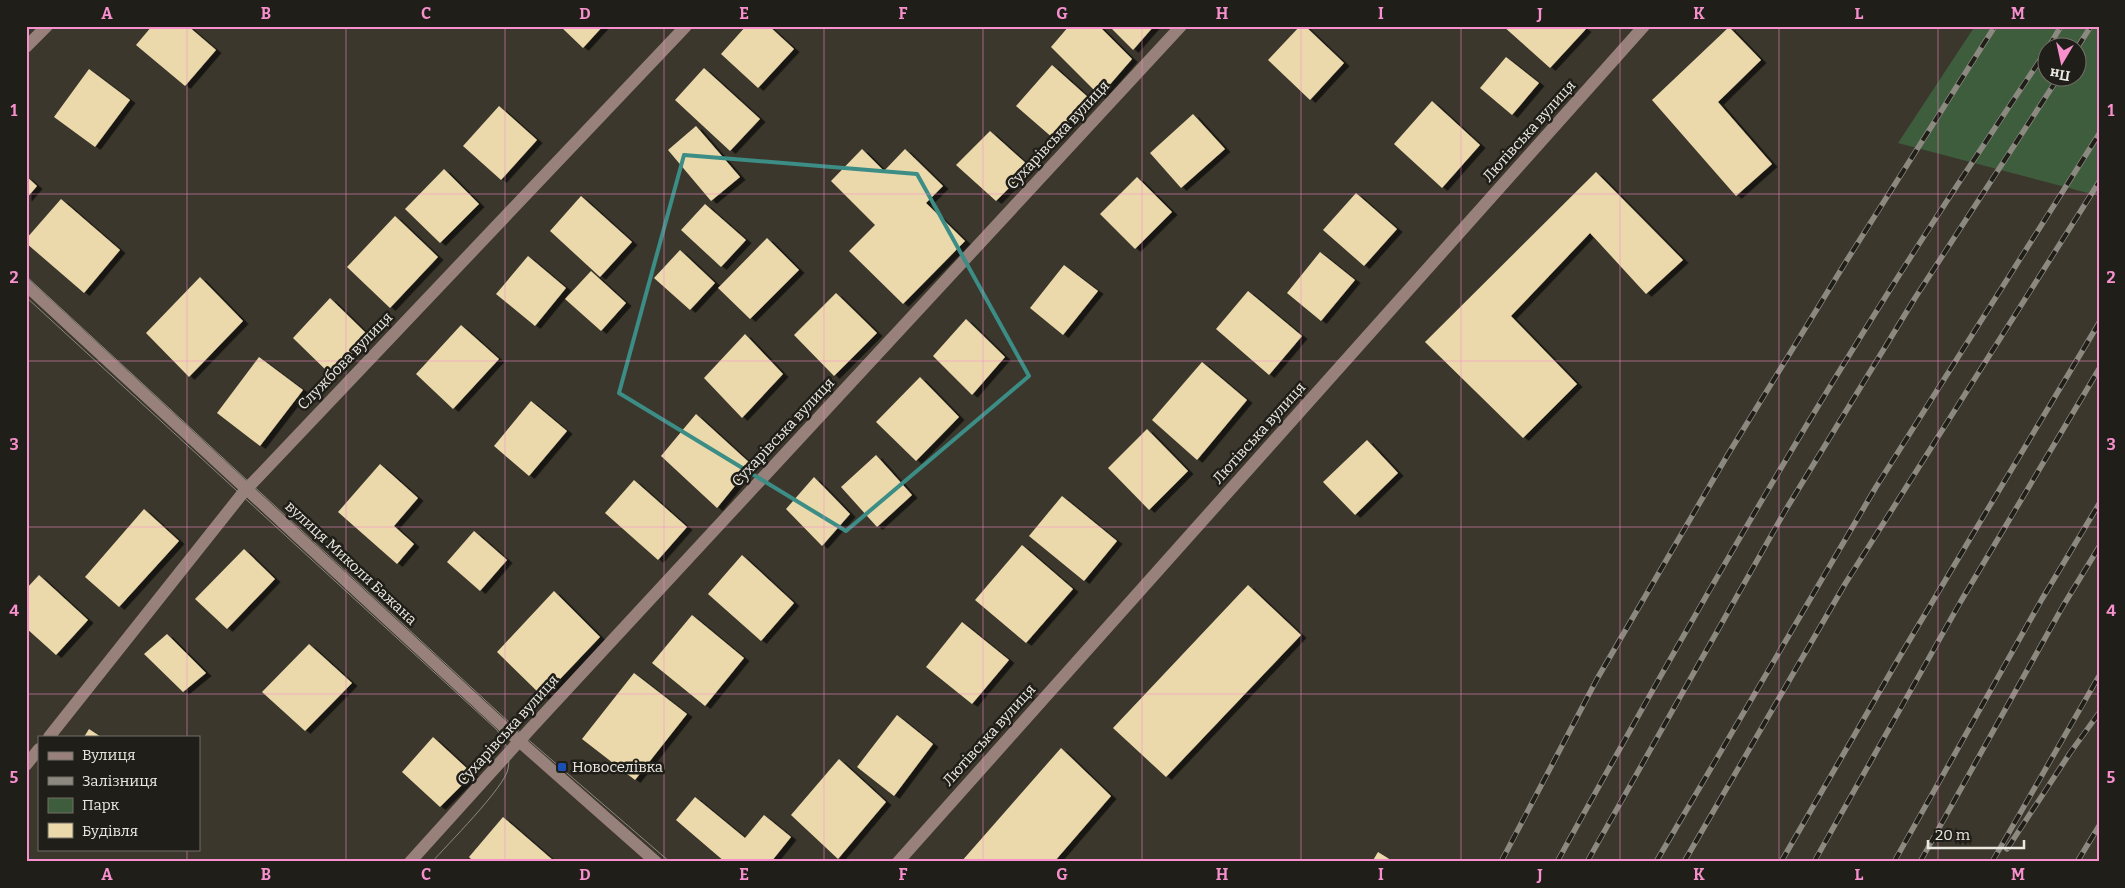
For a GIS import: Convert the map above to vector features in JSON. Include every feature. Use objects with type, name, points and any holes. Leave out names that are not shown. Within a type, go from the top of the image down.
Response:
[{"type":"street","points":[[26,47],[47,26]]},
{"type":"street","name":"Службова вулиця","points":[[50,736],[247,489],[686,26]]},
{"type":"street","name":"Сухарівська вулиця","points":[[410,862],[519,741],[1181,26]]},
{"type":"street","name":"Лютівська вулиця","points":[[898,862],[1644,26]]},
{"type":"street","name":"вулиця Миколи Бажана","points":[[26,285],[519,741],[656,862]]},
{"type":"street","points":[[26,765],[38,750]]},
{"type":"highlighted area","points":[[684,155],[917,174],[1029,376],[846,531],[619,393]]},
{"type":"green space","points":[[1975,26],[2099,26],[2099,196],[1898,143]]},
{"type":"building","points":[[152,26],[188,26],[216,50],[185,86],[136,45]]},
{"type":"building","points":[[560,26],[603,26],[583,48]]},
{"type":"building","points":[[746,26],[769,26],[794,49],[758,88],[721,54]]},
{"type":"building","points":[[1069,26],[1099,26],[1132,59],[1100,96],[1051,47]]},
{"type":"building","points":[[1109,26],[1154,26],[1133,50]]},
{"type":"building","points":[[1300,26],[1305,26],[1344,63],[1310,100],[1268,60]]},
{"type":"building","points":[[1503,26],[1582,26],[1586,29],[1550,68]]},
{"type":"building","points":[[1729,27],[1761,60],[1718,102],[1772,164],[1736,196],[1652,100]]},
{"type":"building","points":[[1506,57],[1539,83],[1512,115],[1480,88]]},
{"type":"building","points":[[1052,65],[1090,99],[1054,139],[1016,106]]},
{"type":"building","points":[[704,68],[760,119],[730,151],[675,100]]},
{"type":"building","points":[[89,69],[130,100],[95,147],[54,117]]},
{"type":"building","points":[[1432,101],[1480,145],[1442,188],[1394,144]]},
{"type":"building","points":[[499,106],[537,140],[501,180],[463,146]]},
{"type":"building","points":[[1193,114],[1225,149],[1181,188],[1150,153]]},
{"type":"building","points":[[696,126],[740,177],[711,201],[668,150]]},
{"type":"building","points":[[990,131],[1030,167],[996,201],[956,165]]},
{"type":"building","points":[[862,149],[884,171],[905,149],[943,186],[926,203],[965,241],[903,304],[849,251],[875,225],[831,181]]},
{"type":"building","points":[[444,169],[479,204],[440,243],[405,209]]},
{"type":"building","points":[[1596,172],[1683,260],[1646,294],[1590,233],[1511,316],[1577,384],[1523,438],[1425,342]]},
{"type":"building","points":[[26,176],[37,186],[26,199]]},
{"type":"building","points":[[1137,177],[1172,212],[1135,249],[1100,214]]},
{"type":"building","points":[[1356,193],[1397,229],[1364,266],[1323,230]]},
{"type":"building","points":[[581,196],[632,242],[600,277],[550,231]]},
{"type":"building","points":[[61,199],[120,250],[84,293],[26,243],[26,239]]},
{"type":"building","points":[[705,204],[746,240],[721,267],[681,230]]},
{"type":"building","points":[[395,216],[438,257],[390,308],[347,267]]},
{"type":"building","points":[[767,238],[799,270],[750,319],[718,288]]},
{"type":"building","points":[[680,250],[715,283],[690,310],[654,278]]},
{"type":"building","points":[[1320,252],[1355,280],[1321,321],[1287,293]]},
{"type":"building","points":[[528,256],[566,288],[535,326],[496,294]]},
{"type":"building","points":[[1064,265],[1098,291],[1063,335],[1030,308]]},
{"type":"building","points":[[591,271],[626,303],[601,331],[565,299]]},
{"type":"building","points":[[200,277],[243,321],[189,377],[146,333]]},
{"type":"building","points":[[1248,291],[1302,336],[1269,375],[1216,329]]},
{"type":"building","points":[[836,293],[877,333],[834,376],[794,335]]},
{"type":"building","points":[[330,298],[369,336],[331,375],[293,338]]},
{"type":"building","points":[[966,319],[1005,357],[972,395],[933,356]]},
{"type":"building","points":[[461,325],[499,359],[453,409],[416,374]]},
{"type":"building","points":[[745,334],[783,374],[742,418],[704,378]]},
{"type":"building","points":[[259,357],[303,390],[260,446],[217,413]]},
{"type":"building","points":[[1202,362],[1247,400],[1197,460],[1152,420]]},
{"type":"building","points":[[920,377],[959,417],[916,461],[876,422]]},
{"type":"building","points":[[531,401],[567,431],[529,476],[494,446]]},
{"type":"building","points":[[696,414],[752,465],[717,508],[661,456]]},
{"type":"building","points":[[1147,429],[1188,471],[1149,510],[1108,468]]},
{"type":"building","points":[[1367,440],[1398,473],[1355,515],[1323,482]]},
{"type":"building","points":[[876,455],[912,495],[877,527],[841,487]]},
{"type":"building","points":[[380,464],[418,498],[394,526],[414,544],[397,564],[338,512]]},
{"type":"building","points":[[814,477],[850,514],[822,546],[786,509]]},
{"type":"building","points":[[634,480],[687,527],[658,560],[605,513]]},
{"type":"building","points":[[1062,496],[1117,541],[1084,581],[1029,536]]},
{"type":"building","points":[[144,509],[179,541],[119,607],[85,577]]},
{"type":"building","points":[[474,531],[507,560],[480,591],[447,562]]},
{"type":"building","points":[[1022,545],[1073,589],[1026,643],[975,600]]},
{"type":"building","points":[[244,549],[275,579],[227,629],[195,599]]},
{"type":"building","points":[[742,555],[794,603],[761,641],[708,594]]},
{"type":"building","points":[[39,575],[88,620],[56,655],[26,628],[26,589]]},
{"type":"building","points":[[1248,585],[1301,635],[1166,777],[1113,728]]},
{"type":"building","points":[[554,591],[600,637],[543,697],[497,652]]},
{"type":"building","points":[[692,615],[744,658],[705,706],[652,663]]},
{"type":"building","points":[[962,622],[1009,660],[972,704],[926,667]]},
{"type":"building","points":[[167,634],[206,673],[183,692],[144,654]]},
{"type":"building","points":[[309,644],[352,683],[305,731],[262,692]]},
{"type":"building","points":[[634,673],[687,714],[635,780],[582,739]]},
{"type":"building","points":[[897,715],[933,744],[894,796],[857,767]]},
{"type":"building","points":[[89,729],[100,736],[85,736]]},
{"type":"building","points":[[433,737],[473,774],[440,807],[402,772]]},
{"type":"building","points":[[1061,748],[1111,796],[1054,862],[961,862]]},
{"type":"building","points":[[839,759],[886,802],[838,859],[791,815]]},
{"type":"building","points":[[695,797],[745,838],[764,815],[791,837],[771,862],[725,862],[676,820]]},
{"type":"building","points":[[503,817],[555,862],[474,862],[469,857]]},
{"type":"building","points":[[1378,852],[1394,862],[1372,862]]},
{"type":"tram line","points":[[26,276],[524,736],[670,862]]},
{"type":"tram line","points":[[26,297],[497,730],[505,743],[508,753],[509,763],[504,778],[486,802],[432,862]]},
{"type":"tram line","points":[[546,760],[567,784],[656,862]]},
{"type":"railway","points":[[1501,862],[1597,679],[1727,456],[1847,260],[1995,26]]},
{"type":"railway","points":[[2054,38],[2061,26]]},
{"type":"railway","points":[[2083,38],[2091,26]]},
{"type":"railway","points":[[1557,862],[1679,644],[1804,429],[1910,258],[2038,63]]},
{"type":"railway","points":[[1587,862],[1785,511],[1915,298],[2052,88]]},
{"type":"railway","points":[[1656,862],[1876,487],[2099,134]]},
{"type":"railway","points":[[1684,862],[1845,584],[2099,182]]},
{"type":"railway","points":[[1781,862],[1903,651],[2099,323]]},
{"type":"railway","points":[[1814,862],[1961,601],[2099,369]]},
{"type":"railway","points":[[1894,862],[2042,599],[2099,504]]},
{"type":"railway","points":[[1920,862],[2063,606],[2099,547]]},
{"type":"railway","points":[[1992,862],[2099,676]]},
{"type":"railway","points":[[2007,849],[2070,753],[2099,713]]},
{"type":"railway","points":[[2077,862],[2099,826]]},
{"type":"place","name":"Новоселівка","points":[[562,767]]}]
